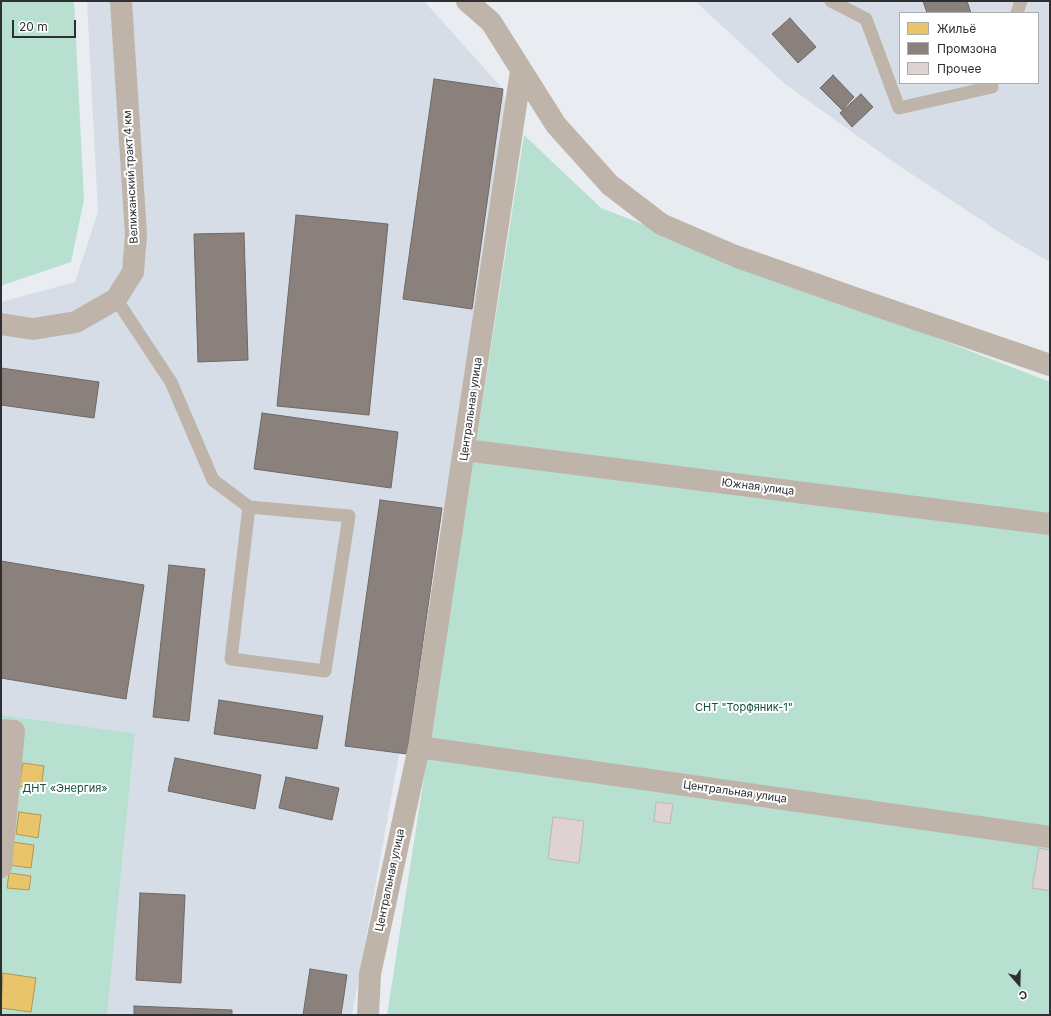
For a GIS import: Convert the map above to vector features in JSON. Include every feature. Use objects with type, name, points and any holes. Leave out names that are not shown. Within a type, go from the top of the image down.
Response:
[{"type":"street","name":"Велижанский тракт 4 км","points":[[1,324],[33,329],[76,322],[116,299],[133,272],[136,235],[121,1]]},
{"type":"street","points":[[467,1],[491,22],[556,125],[610,185],[660,224],[735,256],[1050,365]]},
{"type":"street","name":"Центральная улица","points":[[368,1015],[370,974],[419,747],[521,71]]},
{"type":"street","name":"Южная улица","points":[[465,450],[1050,524]]},
{"type":"street","points":[[1,867],[8,730]]},
{"type":"street","name":"Центральная улица","points":[[419,747],[1050,837]]},
{"type":"lane","points":[[831,1],[866,19],[899,108],[992,87]]},
{"type":"lane","points":[[1017,12],[1021,1]]},
{"type":"lane","points":[[116,299],[171,382],[213,480],[249,507],[349,516],[325,671],[231,659],[249,507]]},
{"type":"shaded area","points":[[87,1],[424,1],[503,89],[511,133],[352,1015],[107,1015],[135,733],[1,715],[1,302],[75,282],[98,212]]},
{"type":"shaded area","points":[[695,1],[1050,1],[1050,262],[1007,237],[892,161],[784,83]]},
{"type":"green space","points":[[1,1],[74,1],[84,200],[71,262],[3,285],[1,285]]},
{"type":"green space","name":"СНТ \"Торфяник-1\"","points":[[524,135],[601,208],[1050,382],[1050,1015],[387,1015]]},
{"type":"green space","name":"ДНТ «Энергия»","points":[[1,715],[135,733],[107,1015],[1,1015]]},
{"type":"building: Жильё","points":[[23,763],[44,766],[41,789],[19,786]]},
{"type":"building: Жильё","points":[[19,812],[41,815],[38,838],[16,834]]},
{"type":"building: Жильё","points":[[12,842],[34,845],[31,868],[9,865]]},
{"type":"building: Жильё","points":[[9,873],[31,876],[29,890],[7,888]]},
{"type":"building: Жильё","points":[[3,973],[36,978],[31,1012],[1,1008]]},
{"type":"building: Промзона","points":[[923,1],[967,1],[971,12],[927,12]]},
{"type":"building: Промзона","points":[[790,18],[816,47],[798,63],[772,34]]},
{"type":"building: Промзона","points":[[833,75],[854,97],[842,110],[820,88]]},
{"type":"building: Промзона","points":[[434,79],[503,89],[472,309],[403,299]]},
{"type":"building: Промзона","points":[[861,94],[873,107],[852,127],[840,113]]},
{"type":"building: Промзона","points":[[296,215],[388,224],[369,415],[277,406]]},
{"type":"building: Промзона","points":[[244,233],[248,360],[198,362],[194,234]]},
{"type":"building: Промзона","points":[[1,368],[99,382],[94,418],[1,405]]},
{"type":"building: Промзона","points":[[262,413],[398,432],[391,488],[254,469]]},
{"type":"building: Промзона","points":[[380,500],[442,508],[407,754],[345,746]]},
{"type":"building: Промзона","points":[[1,561],[144,585],[126,699],[1,678]]},
{"type":"building: Промзона","points":[[169,565],[205,569],[189,721],[153,717]]},
{"type":"building: Промзона","points":[[219,700],[323,716],[317,749],[214,734]]},
{"type":"building: Промзона","points":[[175,758],[261,775],[255,809],[168,791]]},
{"type":"building: Промзона","points":[[286,777],[339,788],[332,820],[279,808]]},
{"type":"building: Промзона","points":[[140,893],[185,895],[181,983],[136,980]]},
{"type":"building: Промзона","points":[[310,969],[347,975],[341,1015],[303,1015]]},
{"type":"building: Промзона","points":[[134,1006],[232,1010],[232,1015],[134,1015]]},
{"type":"building: Прочее","points":[[656,802],[673,804],[670,824],[654,821]]},
{"type":"building: Прочее","points":[[553,817],[584,821],[579,863],[548,859]]},
{"type":"building: Прочее","points":[[1039,848],[1050,850],[1050,891],[1032,888]]}]
